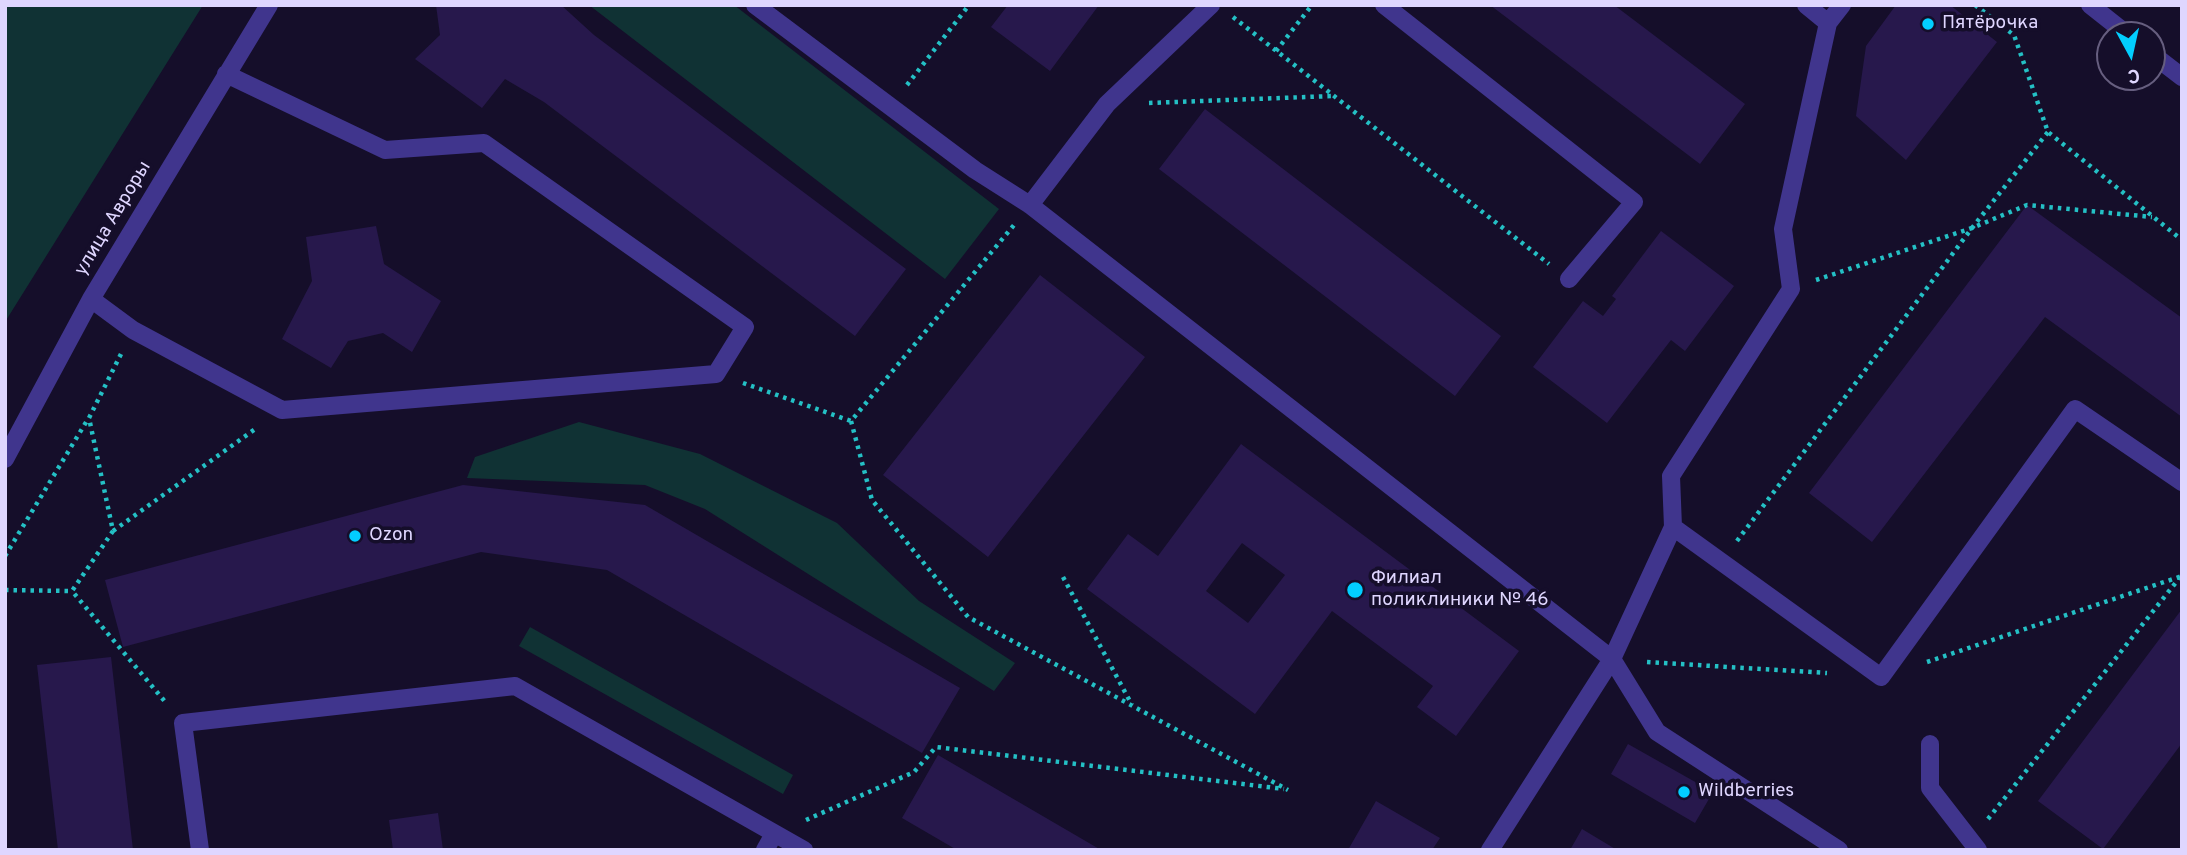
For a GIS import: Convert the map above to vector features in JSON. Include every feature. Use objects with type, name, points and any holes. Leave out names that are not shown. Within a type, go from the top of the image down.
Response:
[{"type":"street","name":"улица Авроры","points":[[5,459],[91,299],[269,5]]},
{"type":"street","points":[[755,5],[975,170],[1030,205],[1612,659],[1657,732],[1839,850]]},
{"type":"street","points":[[1030,205],[1107,104],[1211,5]]},
{"type":"street","points":[[1384,5],[1634,202],[1569,279]]},
{"type":"street","points":[[1806,5],[1828,23]]},
{"type":"street","points":[[1490,850],[1612,659],[1673,527],[1671,476],[1791,289],[1783,229],[1828,23],[1842,5]]},
{"type":"street","points":[[2090,5],[2110,21]]},
{"type":"street","points":[[2166,65],[2182,77]]},
{"type":"street","points":[[91,299],[133,330],[282,410],[716,374],[745,327],[484,143],[384,150],[226,74]]},
{"type":"street","points":[[1673,527],[1881,677],[2075,409],[2182,482]]},
{"type":"street","points":[[200,850],[183,723],[515,687],[769,842],[804,850]]},
{"type":"street","points":[[1930,744],[1930,788],[1975,844]]},
{"type":"path","points":[[891,107],[969,5]]},
{"type":"path","points":[[1276,51],[1312,5]]},
{"type":"path","points":[[1975,5],[2014,35],[2048,132],[2182,240]]},
{"type":"path","points":[[1228,13],[1569,279]]},
{"type":"path","points":[[1107,104],[1334,96]]},
{"type":"path","points":[[1721,562],[1972,228],[2048,132]]},
{"type":"path","points":[[851,421],[1030,205]]},
{"type":"path","points":[[1791,289],[1972,228],[2027,205],[2152,217]]},
{"type":"path","points":[[5,556],[89,418],[133,330]]},
{"type":"path","points":[[716,374],[851,421]]},
{"type":"path","points":[[72,591],[113,531],[282,410]]},
{"type":"path","points":[[89,418],[113,531]]},
{"type":"path","points":[[769,842],[914,772],[936,747],[1288,790],[968,617],[872,500],[851,421]]},
{"type":"path","points":[[1063,576],[1132,705]]},
{"type":"path","points":[[1975,844],[2181,576]]},
{"type":"path","points":[[5,590],[72,591],[183,723]]},
{"type":"green space","points":[[5,5],[203,5],[5,322]]},
{"type":"green space","points":[[589,5],[734,5],[999,209],[945,279]]},
{"type":"green space","points":[[579,422],[700,454],[837,523],[919,601],[1015,663],[994,691],[705,509],[645,485],[467,478],[475,457]]},
{"type":"green space","points":[[530,627],[793,775],[783,794],[519,646]]},
{"type":"building","points":[[436,5],[561,5],[594,35],[906,269],[855,336],[544,102],[505,79],[482,108],[415,59],[440,35]]},
{"type":"building","points":[[1008,5],[1099,5],[1050,71],[991,27]]},
{"type":"building","points":[[1490,5],[1614,5],[1745,104],[1700,164]]},
{"type":"building","points":[[1896,5],[1950,5],[1997,42],[1906,160],[1856,116],[1866,46]]},
{"type":"building","points":[[1205,109],[1501,336],[1455,396],[1159,169]]},
{"type":"building","points":[[2027,205],[2182,318],[2182,417],[2045,317],[1872,542],[1809,493]]},
{"type":"building","points":[[376,226],[384,264],[441,301],[412,352],[383,333],[348,341],[331,368],[282,339],[312,281],[306,237]]},
{"type":"building","points":[[1661,231],[1734,286],[1685,351],[1671,340],[1607,423],[1533,367],[1583,301],[1603,316],[1616,299],[1612,296]]},
{"type":"building","points":[[1040,275],[1145,357],[988,557],[883,475]]},
{"type":"building","name":"Филиал поликлиники № 46","points":[[1241,444],[1519,651],[1456,736],[1417,707],[1433,686],[1332,611],[1255,714],[1087,589],[1128,534],[1158,556]],"holes":[[[1242,543],[1285,575],[1248,623],[1206,591]]]},
{"type":"building","points":[[463,485],[645,505],[960,688],[922,753],[607,570],[481,552],[123,647],[105,580]]},
{"type":"building","points":[[2182,609],[2182,743],[2103,849],[2038,801]]},
{"type":"building","points":[[111,657],[133,850],[58,850],[37,665]]},
{"type":"building","points":[[1628,744],[1713,792],[1695,823],[1611,774]]},
{"type":"building","points":[[938,755],[1101,850],[957,850],[902,818]]},
{"type":"building","points":[[1376,801],[1440,838],[1432,850],[1348,850]]},
{"type":"building","points":[[438,813],[443,850],[393,850],[389,820]]},
{"type":"building","points":[[1582,829],[1617,850],[1570,850]]},
{"type":"place","name":"Пятёрочка","points":[[1928,24]]},
{"type":"place","name":"Ozon","points":[[355,536]]},
{"type":"place","name":"Филиал поликлиники № 46","points":[[1355,590]]},
{"type":"place","name":"Wildberries","points":[[1684,792]]}]
